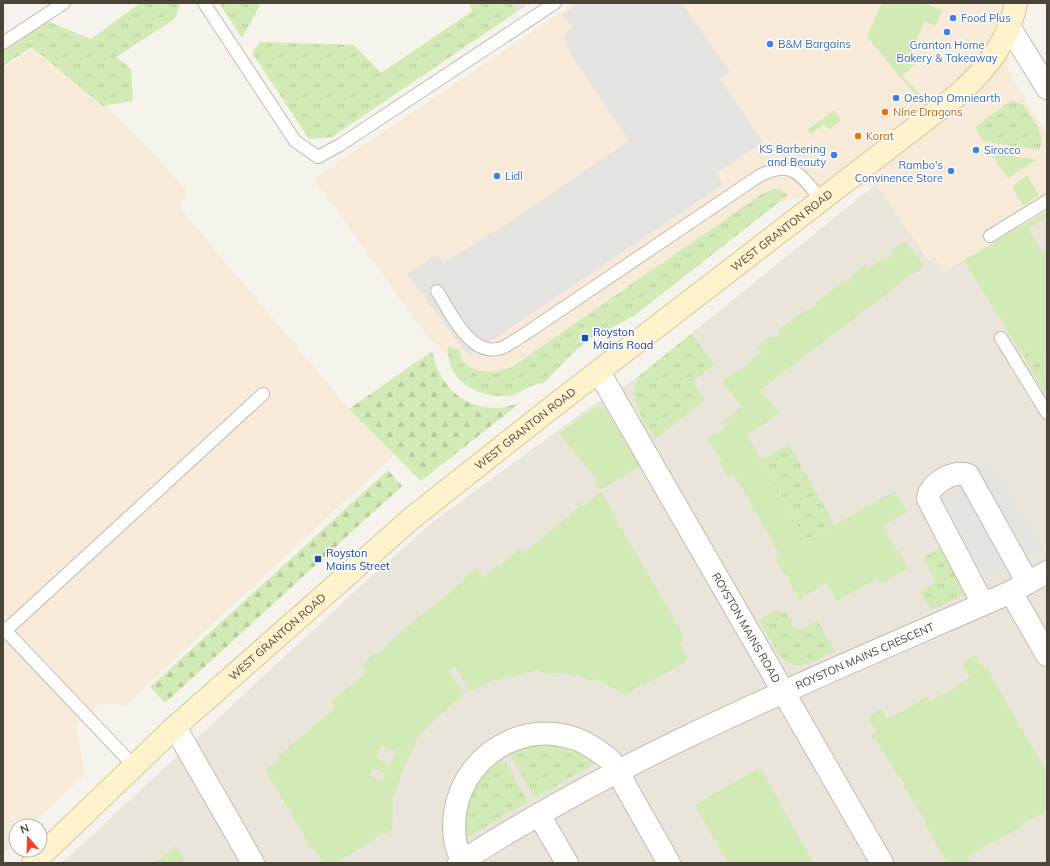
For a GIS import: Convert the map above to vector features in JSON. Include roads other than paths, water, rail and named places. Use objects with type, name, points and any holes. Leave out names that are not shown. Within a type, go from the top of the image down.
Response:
[{"type":"street","name":"WEST GRANTON ROAD","points":[[33,863],[175,727],[412,518],[947,104],[974,80],[1000,47],[1010,28],[1016,3]]},
{"type":"street","points":[[1010,28],[1047,88]]},
{"type":"street","name":"ROYSTON MAINS ROAD","points":[[599,372],[882,863]]},
{"type":"street","points":[[983,604],[928,499],[928,493],[931,487],[955,473],[962,472],[968,475],[1019,587],[1047,655]]},
{"type":"street","name":"ROYSTON MAINS CRESCENT","points":[[616,771],[610,760],[587,744],[559,734],[527,735],[500,746],[476,765],[464,782],[457,800],[453,826],[457,851],[462,862],[539,815],[616,771],[783,691],[983,604],[1047,572]]},
{"type":"street","points":[[175,727],[253,863]]},
{"type":"street","points":[[616,771],[669,863]]},
{"type":"street","points":[[539,815],[567,863]]},
{"type":"lane","points":[[3,43],[64,3]]},
{"type":"lane","points":[[204,3],[295,140],[318,157],[340,145],[555,3]]},
{"type":"lane","points":[[437,291],[468,339],[481,348],[498,349],[522,336],[759,176],[774,168],[785,168],[796,173],[822,200]]},
{"type":"lane","points":[[990,236],[1047,201]]},
{"type":"lane","points":[[1001,338],[1047,413]]},
{"type":"lane","points":[[133,766],[4,630],[263,394]]},
{"type":"place","name":"Food Plus","points":[[953,18]]},
{"type":"place","name":"Granton Home Bakery & Takeaway","points":[[947,32]]},
{"type":"place","name":"B&M Bargains","points":[[770,44]]},
{"type":"place","name":"Oeshop Omniearth","points":[[896,98]]},
{"type":"place","name":"Nine Dragons","points":[[885,112]]},
{"type":"place","name":"Korat","points":[[858,136]]},
{"type":"place","name":"Sirocco","points":[[976,150]]},
{"type":"place","name":"KS Barbering and Beauty","points":[[834,155]]},
{"type":"place","name":"Rambo's Convinence Store","points":[[951,171]]},
{"type":"place","name":"Lidl","points":[[497,176]]},
{"type":"place","name":"Royston Mains Road","points":[[585,338]]},
{"type":"place","name":"Royston Mains Street","points":[[318,559]]}]
